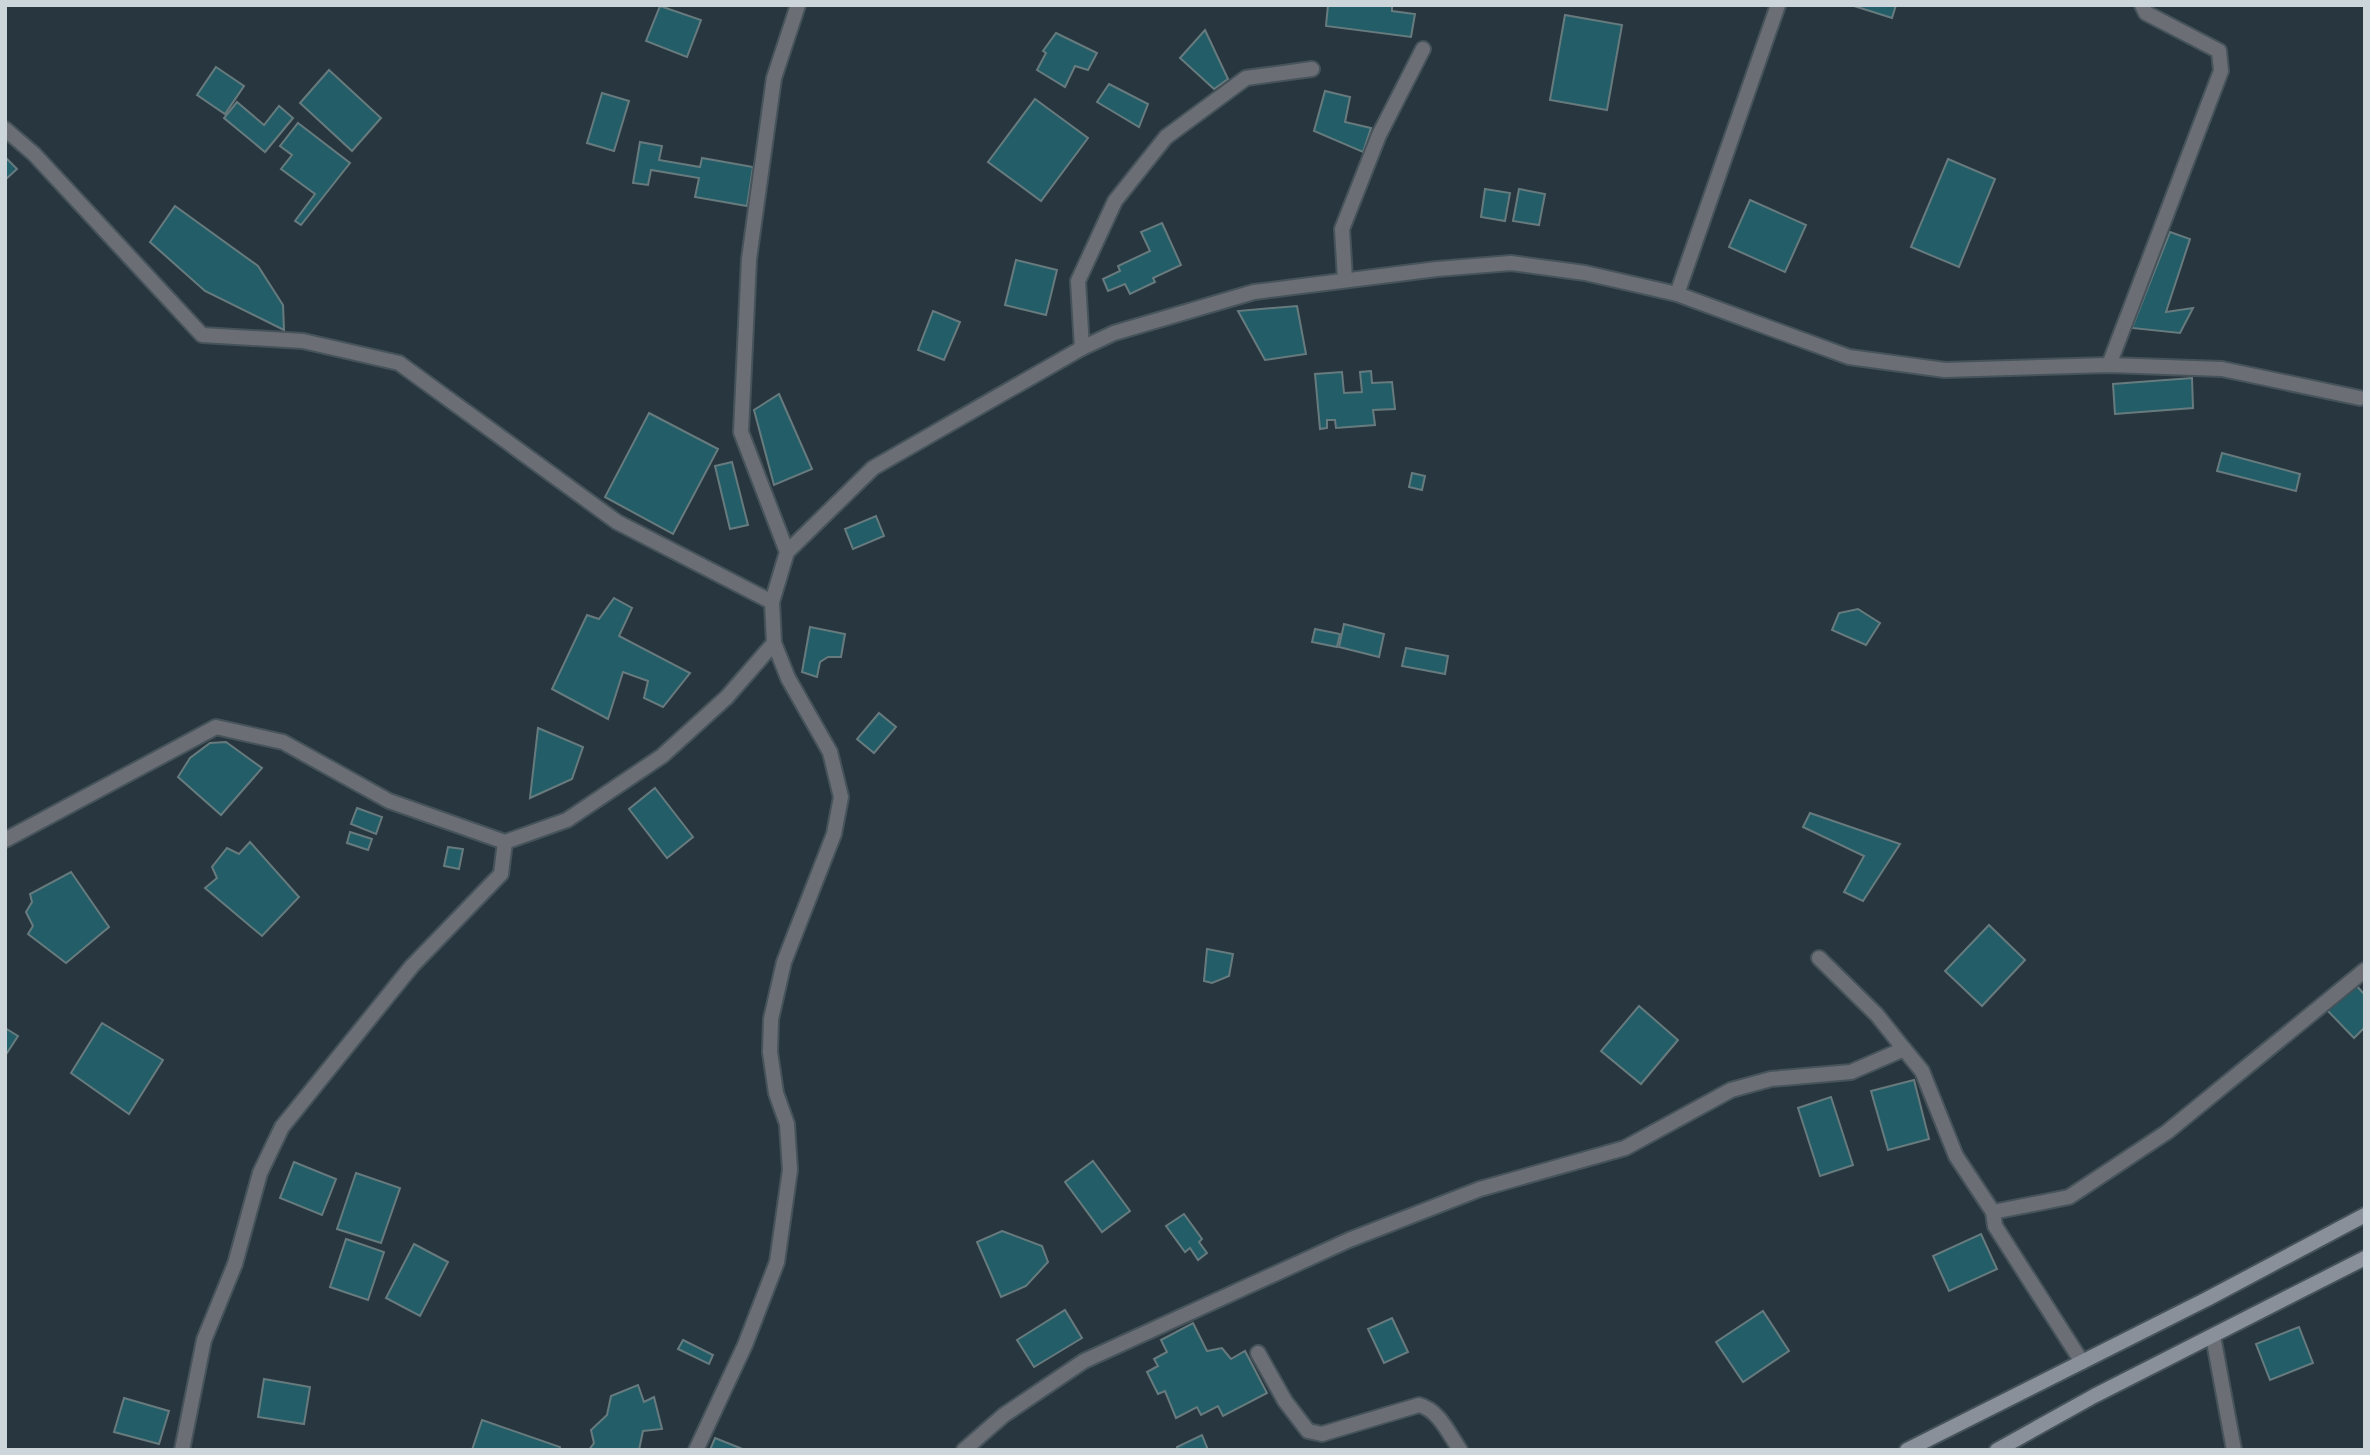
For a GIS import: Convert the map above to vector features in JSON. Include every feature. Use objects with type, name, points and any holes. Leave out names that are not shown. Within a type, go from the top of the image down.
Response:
[{"type":"main road","points":[[1907,1450],[2365,1215]]},
{"type":"main road","points":[[1997,1450],[2365,1258]]},
{"type":"street","points":[[787,552],[741,432],[749,259],[774,78],[798,5]]},
{"type":"street","points":[[1677,293],[1778,5]]},
{"type":"street","points":[[2109,365],[2221,71],[2219,51],[2146,13],[2142,5]]},
{"type":"street","points":[[1345,279],[1342,229],[1380,135],[1423,49]]},
{"type":"street","points":[[1082,348],[1078,281],[1115,201],[1166,137],[1247,78],[1312,69]]},
{"type":"street","points":[[5,129],[34,154],[202,335],[303,341],[399,362],[617,522],[772,602]]},
{"type":"street","points":[[696,1450],[745,1345],[777,1262],[790,1170],[787,1124],[776,1093],[770,1052],[771,1020],[784,962],[834,834],[841,797],[830,752],[788,678],[774,643],[772,602],[787,552],[873,468],[1082,348],[1114,334],[1254,292],[1345,279],[1511,263],[1585,274],[1677,293],[1849,357],[1945,370],[2109,365],[2222,369],[2360,398]]},
{"type":"street","points":[[5,840],[216,727],[283,742],[389,802],[505,842],[566,820],[662,756],[727,697],[774,643]]},
{"type":"street","points":[[182,1450],[204,1340],[235,1264],[260,1173],[282,1127],[412,967],[501,874],[505,842]]},
{"type":"street","points":[[1819,958],[1877,1015],[1922,1071],[1956,1156],[1993,1212],[1995,1226],[2082,1362]]},
{"type":"street","points":[[1993,1212],[2068,1197],[2166,1132],[2365,970]]},
{"type":"street","points":[[964,1450],[1004,1415],[1084,1362],[1349,1240],[1491,1185],[1625,1148],[1731,1090],[1771,1079],[1851,1073],[1904,1049]]},
{"type":"street","points":[[2213,1336],[2234,1450]]},
{"type":"street","points":[[1258,1353],[1308,1432],[1322,1434],[1419,1405],[1428,1408],[1437,1416],[1460,1450]]},
{"type":"building","points":[[1328,5],[1392,5],[1392,11],[1415,14],[1411,37],[1326,26]]},
{"type":"building","points":[[1851,5],[1896,5],[1892,18]]},
{"type":"building","points":[[660,6],[701,20],[687,57],[646,41]]},
{"type":"building","points":[[1565,15],[1622,25],[1607,110],[1550,100]]},
{"type":"building","points":[[1205,30],[1228,79],[1214,89],[1180,58]]},
{"type":"building","points":[[1056,33],[1097,53],[1088,70],[1075,66],[1065,87],[1037,70],[1046,53],[1043,51]]},
{"type":"building","points":[[216,67],[244,86],[225,114],[197,95]]},
{"type":"building","points":[[329,70],[381,118],[352,151],[300,103]]},
{"type":"building","points":[[1109,84],[1148,104],[1139,127],[1097,102]]},
{"type":"building","points":[[1325,91],[1350,97],[1345,122],[1371,128],[1363,152],[1314,131]]},
{"type":"building","points":[[602,93],[629,101],[614,151],[587,143]]},
{"type":"building","points":[[1035,99],[1088,138],[1041,201],[988,162]]},
{"type":"building","points":[[237,102],[264,125],[279,106],[293,118],[265,152],[224,118]]},
{"type":"building","points":[[298,123],[350,163],[301,225],[295,221],[315,194],[281,169],[292,155],[280,146]]},
{"type":"building","points":[[640,142],[662,146],[659,160],[700,167],[702,158],[753,167],[747,206],[695,197],[699,178],[651,170],[648,185],[633,183]]},
{"type":"building","points":[[5,157],[17,169],[5,180]]},
{"type":"building","points":[[1948,159],[1995,179],[1959,267],[1911,247]]},
{"type":"building","points":[[1485,189],[1510,193],[1505,221],[1481,217]]},
{"type":"building","points":[[1519,189],[1545,194],[1539,225],[1513,221]]},
{"type":"building","points":[[1750,200],[1806,225],[1785,272],[1729,247]]},
{"type":"building","points":[[175,206],[258,266],[283,305],[284,330],[205,291],[150,242]]},
{"type":"building","points":[[1162,223],[1181,265],[1153,278],[1155,282],[1130,294],[1125,284],[1108,291],[1103,279],[1120,271],[1118,266],[1150,251],[1141,232]]},
{"type":"building","points":[[2170,232],[2190,239],[2166,312],[2193,308],[2180,333],[2132,328]]},
{"type":"building","points":[[1016,260],[1057,270],[1046,315],[1005,305]]},
{"type":"building","points":[[1297,306],[1306,354],[1265,360],[1238,311]]},
{"type":"building","points":[[933,311],[960,322],[944,360],[918,350]]},
{"type":"building","points":[[1371,371],[1372,383],[1392,382],[1395,409],[1373,410],[1375,425],[1336,428],[1335,420],[1327,420],[1327,428],[1320,429],[1315,374],[1342,372],[1344,393],[1362,392],[1360,372]]},
{"type":"building","points":[[2192,378],[2193,408],[2115,414],[2113,384]]},
{"type":"building","points":[[779,394],[812,469],[774,485],[754,410]]},
{"type":"building","points":[[649,413],[718,449],[673,534],[605,497]]},
{"type":"building","points":[[2222,453],[2300,474],[2296,491],[2217,471]]},
{"type":"building","points":[[732,462],[748,525],[730,529],[715,466]]},
{"type":"building","points":[[1412,473],[1425,476],[1422,490],[1409,487]]},
{"type":"building","points":[[876,516],[884,536],[853,549],[845,529]]},
{"type":"building","points":[[614,598],[632,608],[619,636],[690,673],[663,707],[644,698],[648,681],[623,672],[608,719],[552,689],[587,615],[599,619]]},
{"type":"building","points":[[1858,609],[1880,623],[1866,645],[1832,630],[1839,613]]},
{"type":"building","points":[[1344,624],[1384,634],[1379,657],[1339,647]]},
{"type":"building","points":[[810,627],[845,634],[841,657],[828,657],[820,662],[817,677],[802,672]]},
{"type":"building","points":[[1315,629],[1340,634],[1337,647],[1312,642]]},
{"type":"building","points":[[1406,648],[1448,656],[1445,674],[1402,666]]},
{"type":"building","points":[[879,713],[896,727],[874,753],[857,739]]},
{"type":"building","points":[[538,728],[583,747],[572,779],[530,798]]},
{"type":"building","points":[[226,742],[262,768],[221,815],[178,777],[190,758],[210,743]]},
{"type":"building","points":[[655,788],[693,837],[667,858],[629,809]]},
{"type":"building","points":[[357,808],[382,817],[376,834],[351,824]]},
{"type":"building","points":[[1810,813],[1900,844],[1863,901],[1844,892],[1864,856],[1803,827]]},
{"type":"building","points":[[350,832],[372,839],[368,850],[347,843]]},
{"type":"building","points":[[250,842],[299,897],[262,936],[205,888],[217,878],[212,867],[227,848],[239,854]]},
{"type":"building","points":[[448,847],[463,849],[459,869],[444,866]]},
{"type":"building","points":[[71,872],[109,927],[66,963],[28,934],[33,926],[26,912],[32,902],[30,894]]},
{"type":"building","points":[[1989,925],[2025,960],[1982,1006],[1945,971]]},
{"type":"building","points":[[1207,949],[1233,954],[1229,976],[1212,983],[1204,981]]},
{"type":"building","points":[[2354,983],[2365,995],[2365,1027],[2354,1038],[2326,1009]]},
{"type":"building","points":[[1639,1006],[1678,1040],[1641,1084],[1601,1051]]},
{"type":"building","points":[[102,1023],[163,1060],[129,1114],[71,1073]]},
{"type":"building","points":[[5,1028],[18,1036],[5,1056]]},
{"type":"building","points":[[1914,1080],[1929,1139],[1888,1150],[1871,1091]]},
{"type":"building","points":[[1831,1097],[1853,1165],[1820,1176],[1798,1108]]},
{"type":"building","points":[[1093,1161],[1130,1211],[1102,1232],[1065,1182]]},
{"type":"building","points":[[294,1162],[336,1179],[322,1215],[280,1198]]},
{"type":"building","points":[[356,1173],[400,1188],[381,1243],[337,1229]]},
{"type":"building","points":[[1184,1214],[1202,1239],[1199,1242],[1207,1253],[1198,1260],[1190,1248],[1185,1252],[1166,1226]]},
{"type":"building","points":[[1002,1231],[1042,1246],[1048,1262],[1026,1286],[1001,1297],[977,1242]]},
{"type":"building","points":[[1981,1234],[1997,1269],[1949,1291],[1933,1256]]},
{"type":"building","points":[[346,1239],[384,1252],[368,1300],[330,1287]]},
{"type":"building","points":[[414,1244],[448,1262],[420,1316],[386,1298]]},
{"type":"building","points":[[1065,1310],[1082,1338],[1034,1367],[1017,1340]]},
{"type":"building","points":[[1763,1311],[1789,1351],[1743,1382],[1716,1342]]},
{"type":"building","points":[[1392,1318],[1408,1352],[1384,1363],[1368,1329]]},
{"type":"building","points":[[1193,1323],[1207,1351],[1222,1348],[1231,1359],[1245,1351],[1267,1393],[1223,1416],[1218,1406],[1201,1415],[1197,1407],[1176,1418],[1165,1391],[1158,1394],[1147,1372],[1158,1366],[1154,1359],[1167,1352],[1161,1340]]},
{"type":"building","points":[[2299,1327],[2313,1363],[2270,1380],[2256,1344]]},
{"type":"building","points":[[683,1340],[713,1355],[709,1364],[678,1349]]},
{"type":"building","points":[[264,1379],[310,1387],[304,1424],[258,1417]]},
{"type":"building","points":[[638,1385],[644,1402],[654,1397],[662,1429],[643,1431],[639,1450],[589,1450],[594,1443],[591,1430],[607,1415],[611,1396]]},
{"type":"building","points":[[124,1398],[169,1411],[159,1444],[114,1432]]},
{"type":"building","points":[[482,1420],[560,1447],[559,1450],[472,1450]]},
{"type":"building","points":[[1202,1435],[1208,1450],[1178,1450],[1177,1447]]},
{"type":"building","points":[[715,1438],[745,1450],[710,1450]]}]
